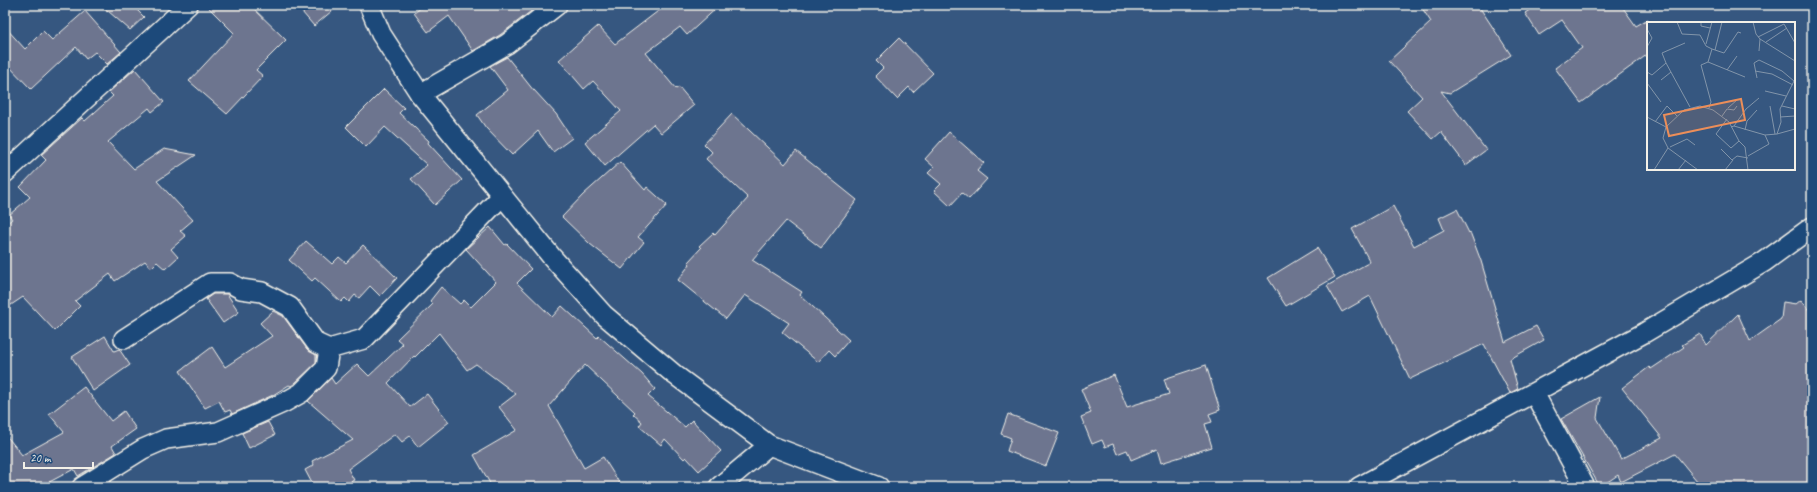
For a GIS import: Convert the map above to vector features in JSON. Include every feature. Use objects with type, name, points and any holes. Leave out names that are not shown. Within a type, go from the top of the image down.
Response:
[{"type":"street","points":[[5,173],[188,5]]},
{"type":"street","points":[[369,5],[381,34],[420,94],[551,256],[604,315],[675,375],[769,444],[879,487]]},
{"type":"street","points":[[420,94],[507,44],[557,5]]},
{"type":"street","points":[[124,339],[210,282],[230,283],[241,289],[262,292],[290,306],[316,343],[329,349],[364,339],[502,196]]},
{"type":"street","points":[[1359,487],[1644,333],[1764,262],[1812,227]]},
{"type":"street","points":[[82,487],[143,449],[166,439],[218,432],[286,402],[301,393],[326,368],[329,349]]},
{"type":"street","points":[[1534,393],[1585,487]]},
{"type":"street","points":[[719,487],[769,444]]},
{"type":"building","points":[[101,5],[132,5],[144,17],[130,30]]},
{"type":"building","points":[[206,5],[250,5],[286,40],[256,70],[263,76],[227,114],[189,81],[234,33]]},
{"type":"building","points":[[296,5],[339,5],[314,26]]},
{"type":"building","points":[[425,5],[539,5],[500,35],[473,51],[449,16],[428,32],[414,13]]},
{"type":"building","points":[[666,5],[720,5],[687,35],[680,27],[646,53],[676,89],[679,87],[694,105],[661,133],[653,124],[605,166],[585,142],[621,111],[593,81],[584,89],[559,60],[598,26],[615,44]]},
{"type":"building","points":[[1420,5],[1478,5],[1511,55],[1450,93],[1441,91],[1486,150],[1466,165],[1441,132],[1433,139],[1407,111],[1422,97],[1389,61],[1431,22]]},
{"type":"building","points":[[1537,5],[1621,5],[1636,26],[1648,19],[1647,55],[1581,103],[1555,68],[1582,48],[1562,20],[1539,35],[1525,13]]},
{"type":"building","points":[[85,11],[121,52],[107,64],[95,52],[86,59],[76,47],[31,89],[5,62],[5,27],[25,49],[43,31],[52,40]]},
{"type":"building","points":[[899,38],[933,73],[913,92],[909,87],[897,99],[875,76],[883,68],[876,61]]},
{"type":"building","points":[[507,57],[534,91],[556,114],[572,138],[553,152],[538,131],[512,155],[486,128],[477,115],[508,90],[490,66]]},
{"type":"building","points":[[135,69],[164,102],[152,112],[149,108],[108,142],[134,169],[164,149],[196,155],[157,181],[193,220],[180,231],[186,236],[171,249],[178,257],[165,269],[157,262],[151,268],[145,261],[115,281],[110,274],[75,301],[80,306],[55,331],[23,297],[5,309],[5,225],[12,219],[9,215],[30,197],[20,187],[46,160],[41,155],[82,118],[85,121],[113,96],[109,92]]},
{"type":"building","points":[[384,89],[404,108],[399,113],[429,141],[428,143],[462,180],[435,205],[411,179],[427,165],[385,127],[366,147],[346,127]]},
{"type":"building","points":[[732,114],[785,164],[796,151],[857,200],[821,248],[786,221],[752,260],[802,292],[800,295],[849,340],[835,356],[829,350],[818,362],[782,332],[789,323],[745,295],[726,319],[678,280],[690,264],[688,262],[701,248],[699,246],[713,233],[715,235],[748,198],[706,159],[712,152],[704,144]]},
{"type":"building","points":[[949,132],[984,163],[977,171],[987,179],[969,199],[962,193],[950,206],[934,191],[941,184],[928,173],[934,167],[925,159]]},
{"type":"building","points":[[620,162],[645,190],[647,187],[667,205],[638,237],[644,242],[622,269],[590,244],[562,217],[583,195]]},
{"type":"building","points":[[1393,206],[1414,246],[1444,230],[1439,218],[1457,209],[1469,233],[1470,232],[1481,261],[1505,342],[1536,326],[1544,340],[1510,359],[1518,389],[1510,393],[1484,344],[1410,379],[1370,296],[1342,312],[1327,286],[1370,262],[1352,229]]},
{"type":"building","points":[[490,227],[505,245],[507,244],[531,269],[517,283],[552,317],[562,306],[597,338],[599,336],[642,374],[655,389],[648,396],[685,427],[692,420],[721,451],[699,471],[686,457],[684,459],[665,439],[661,445],[639,426],[642,422],[633,414],[635,412],[585,365],[549,406],[584,468],[603,457],[622,487],[492,487],[474,455],[517,430],[499,407],[516,394],[476,364],[467,370],[439,333],[388,383],[410,407],[427,394],[449,422],[418,447],[410,436],[402,442],[395,434],[348,469],[354,480],[340,487],[314,487],[305,470],[314,465],[312,461],[353,440],[308,401],[331,378],[335,384],[357,364],[369,376],[403,344],[397,339],[433,304],[430,301],[441,287],[460,304],[464,300],[471,307],[496,282],[466,249]]},
{"type":"building","points":[[306,241],[332,264],[339,257],[346,263],[363,245],[397,278],[380,296],[370,286],[359,298],[355,295],[349,302],[345,298],[341,302],[315,278],[312,281],[289,260]]},
{"type":"building","points":[[1317,248],[1335,277],[1286,306],[1268,278]]},
{"type":"building","points":[[213,294],[227,294],[239,312],[223,323],[206,299]]},
{"type":"building","points":[[1801,300],[1812,314],[1812,478],[1802,487],[1702,487],[1675,454],[1621,482],[1618,475],[1600,487],[1561,419],[1600,397],[1597,418],[1621,459],[1662,438],[1622,388],[1649,367],[1651,369],[1684,347],[1682,345],[1700,334],[1706,345],[1738,314],[1750,341],[1781,319],[1783,302],[1796,304]]},
{"type":"building","points":[[273,311],[283,316],[307,349],[316,355],[316,363],[291,386],[289,385],[273,395],[232,414],[230,410],[225,412],[219,401],[205,408],[180,371],[212,347],[225,367],[272,336],[260,323]]},
{"type":"building","points":[[105,336],[114,351],[119,349],[130,365],[93,391],[72,357]]},
{"type":"building","points":[[1206,365],[1220,410],[1209,414],[1212,422],[1205,424],[1212,447],[1161,463],[1157,449],[1131,460],[1127,450],[1117,454],[1113,444],[1105,447],[1102,440],[1092,444],[1081,417],[1091,413],[1081,389],[1114,375],[1127,407],[1169,394],[1164,379]]},
{"type":"building","points":[[84,387],[111,421],[124,411],[136,429],[112,446],[116,453],[78,476],[74,469],[40,487],[5,487],[5,434],[22,455],[64,432],[49,414]]},
{"type":"building","points":[[1008,414],[1059,433],[1046,466],[1007,451],[1011,438],[1001,434]]},
{"type":"building","points":[[268,422],[275,435],[249,448],[242,433]]}]
